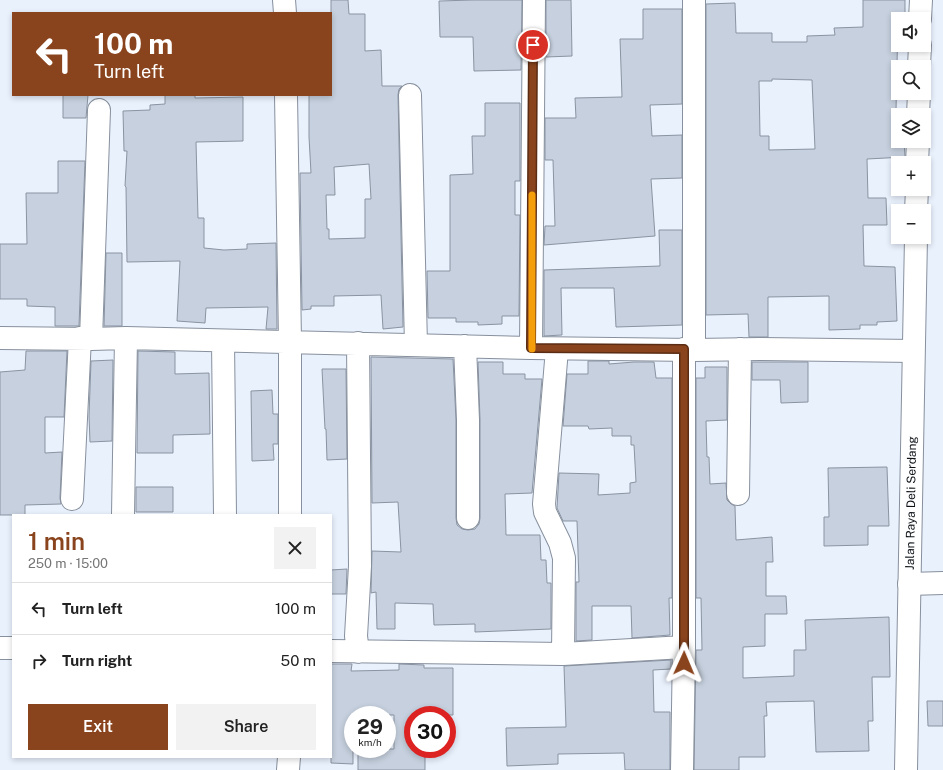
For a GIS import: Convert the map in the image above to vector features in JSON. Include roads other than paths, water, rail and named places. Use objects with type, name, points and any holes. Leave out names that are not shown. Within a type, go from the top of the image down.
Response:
[{"type":"street","points":[[284,0],[285,12]]},
{"type":"street","points":[[531,348],[534,0]]},
{"type":"street","points":[[682,770],[694,0]]},
{"type":"street","points":[[920,0],[920,12]]},
{"type":"street","points":[[410,94],[416,345]]},
{"type":"street","points":[[286,96],[290,341],[290,514]]},
{"type":"street","points":[[72,499],[86,339],[99,110]]},
{"type":"street","name":"Jalan Raya Deli Serdang","points":[[906,770],[916,244]]},
{"type":"street","points":[[0,338],[126,338],[223,341],[290,341],[556,349],[913,351]]},
{"type":"street","points":[[123,514],[126,338]]},
{"type":"street","points":[[223,341],[225,514]]},
{"type":"street","points":[[358,343],[360,566],[356,636],[358,652]]},
{"type":"street","points":[[465,346],[468,420],[468,518]]},
{"type":"street","points":[[556,349],[544,504],[545,512],[560,543],[564,558],[563,654]]},
{"type":"street","points":[[738,494],[740,349]]},
{"type":"street","points":[[909,584],[943,583]]},
{"type":"street","points":[[332,651],[563,654],[684,647]]},
{"type":"street","points":[[0,648],[12,648]]},
{"type":"street","points":[[288,770],[289,758]]}]
